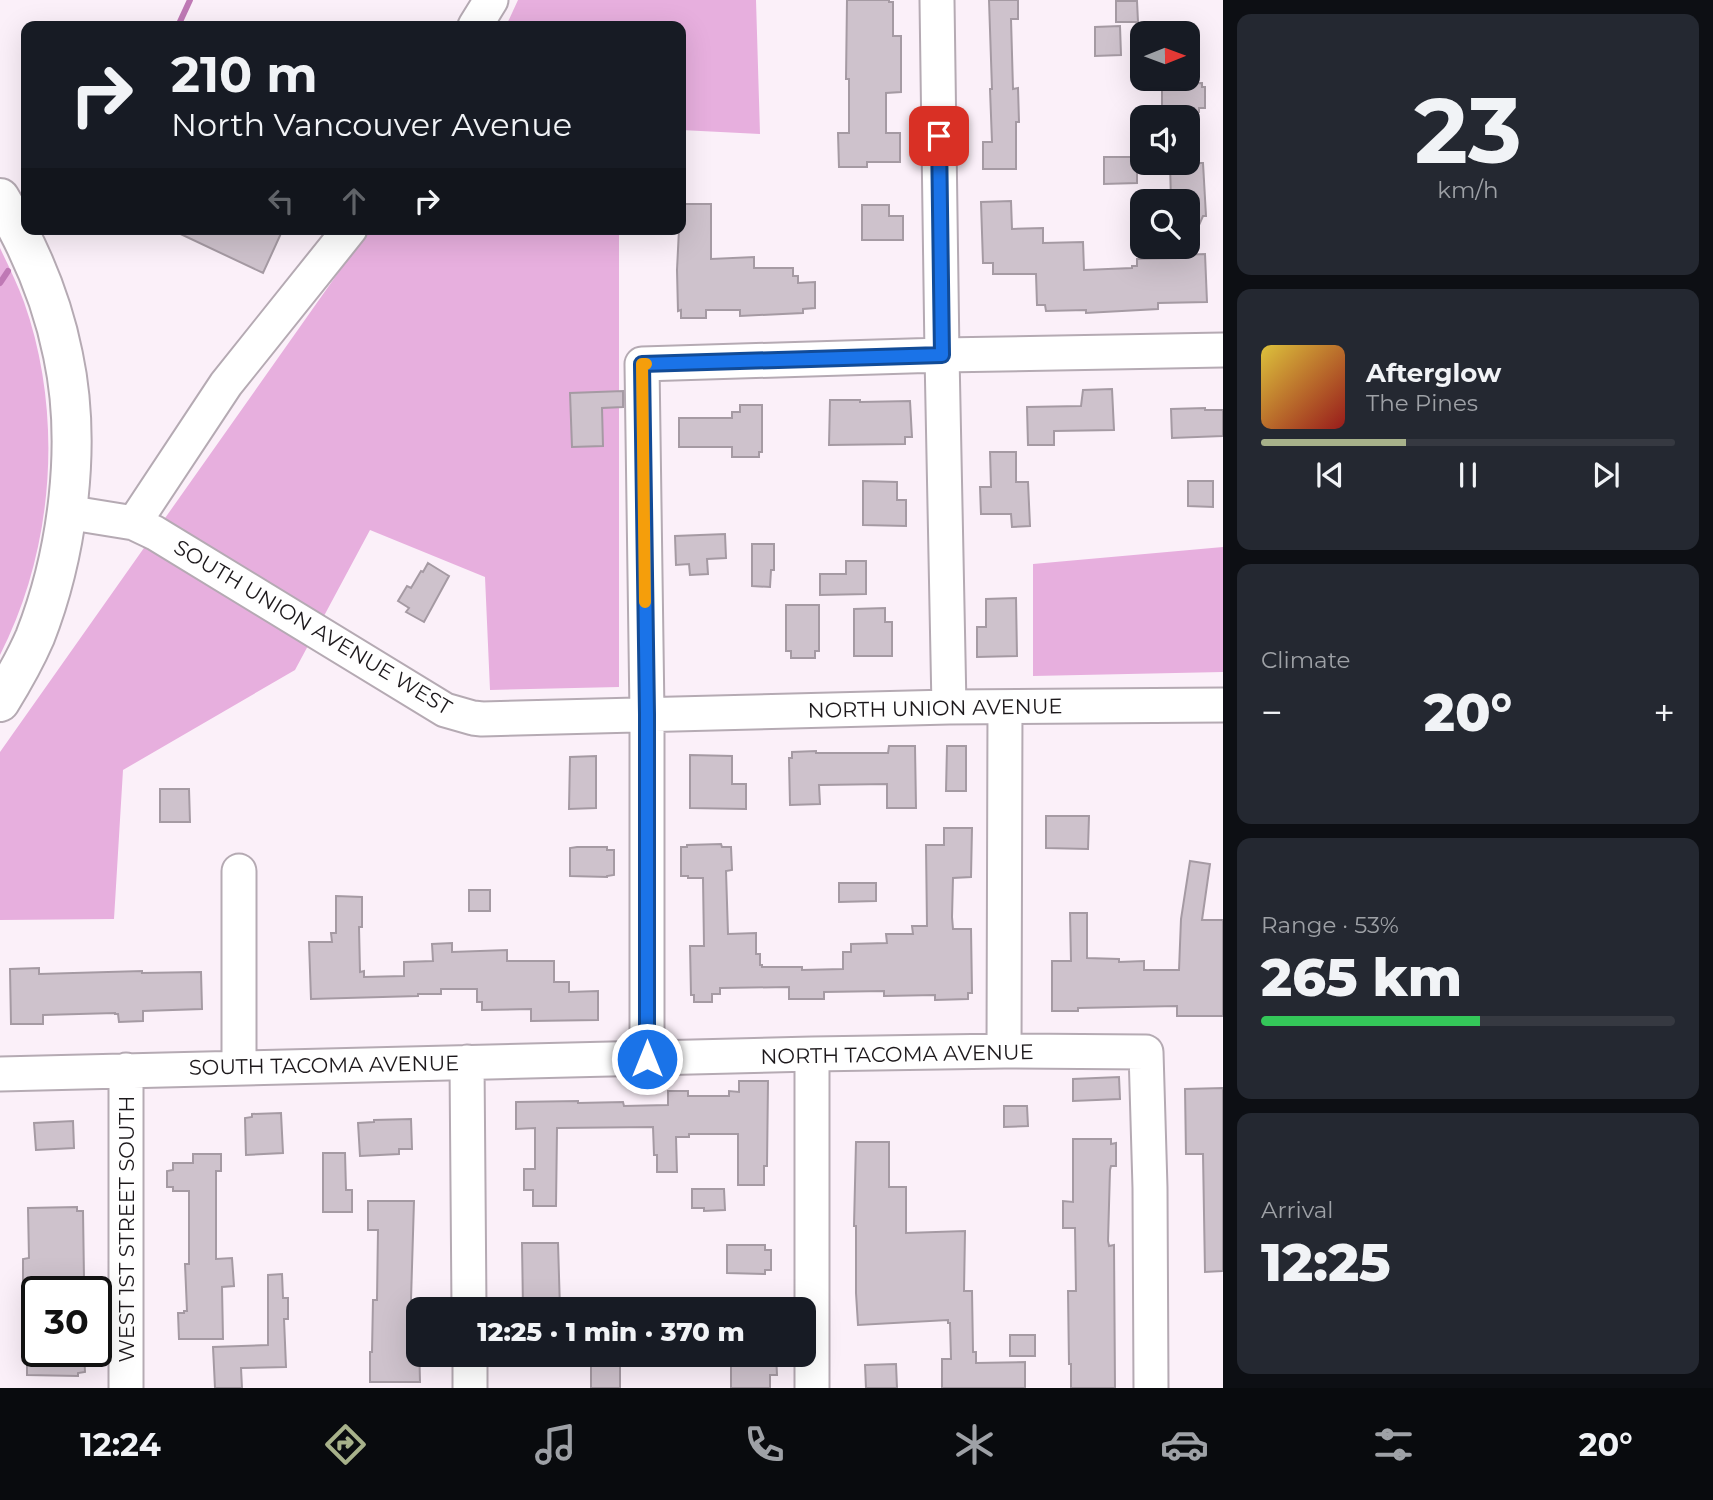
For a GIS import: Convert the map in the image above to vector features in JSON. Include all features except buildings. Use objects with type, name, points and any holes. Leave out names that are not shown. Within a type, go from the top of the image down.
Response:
[{"type":"main road","points":[[0,198],[36,269],[57,328],[64,356],[72,424],[72,467],[60,551],[35,636],[18,674],[0,702]]},
{"type":"street","points":[[478,21],[491,0]]},
{"type":"street","points":[[937,0],[949,707]]},
{"type":"street","points":[[134,523],[226,384],[345,235]]},
{"type":"street","points":[[647,1059],[647,714],[642,364],[1223,350]]},
{"type":"street","name":"SOUTH UNION AVENUE WEST","points":[[66,512],[134,523],[155,533],[445,710],[482,719],[647,714]]},
{"type":"street","name":"NORTH UNION AVENUE","points":[[647,714],[949,707],[1221,705]]},
{"type":"street","points":[[1004,1051],[1005,707]]},
{"type":"street","points":[[239,871],[239,1067]]},
{"type":"street","name":"NORTH TACOMA AVENUE","points":[[647,1059],[1004,1051],[1146,1052],[1151,1388]]},
{"type":"street","points":[[812,1054],[812,1388]]},
{"type":"street","name":"SOUTH TACOMA AVENUE","points":[[0,1074],[647,1059]]},
{"type":"street","points":[[467,1062],[470,1297]]},
{"type":"street","name":"WEST 1ST STREET SOUTH","points":[[126,1070],[126,1388]]},
{"type":"street","points":[[470,1367],[470,1388]]},
{"type":"shaded area","points":[[518,0],[756,0],[760,134],[686,130],[686,21],[508,21]]},
{"type":"shaded area","points":[[365,235],[619,235],[619,687],[490,690],[485,577],[370,530],[295,670],[123,770],[114,919],[0,920],[0,752]]},
{"type":"shaded area","points":[[0,248],[24,302],[37,345],[45,390],[48,435],[42,527],[18,614],[0,655]]},
{"type":"shaded area","points":[[1223,547],[1223,672],[1033,676],[1033,564]]},
{"type":"waterway","points":[[180,21],[190,0]]},
{"type":"waterway","points":[[0,283],[8,271]]},
{"type":"slow traffic","points":[[645,602],[642,364],[646,364]]},
{"type":"route","points":[[647,1059],[647,714],[642,364],[942,355],[939,136]]}]
